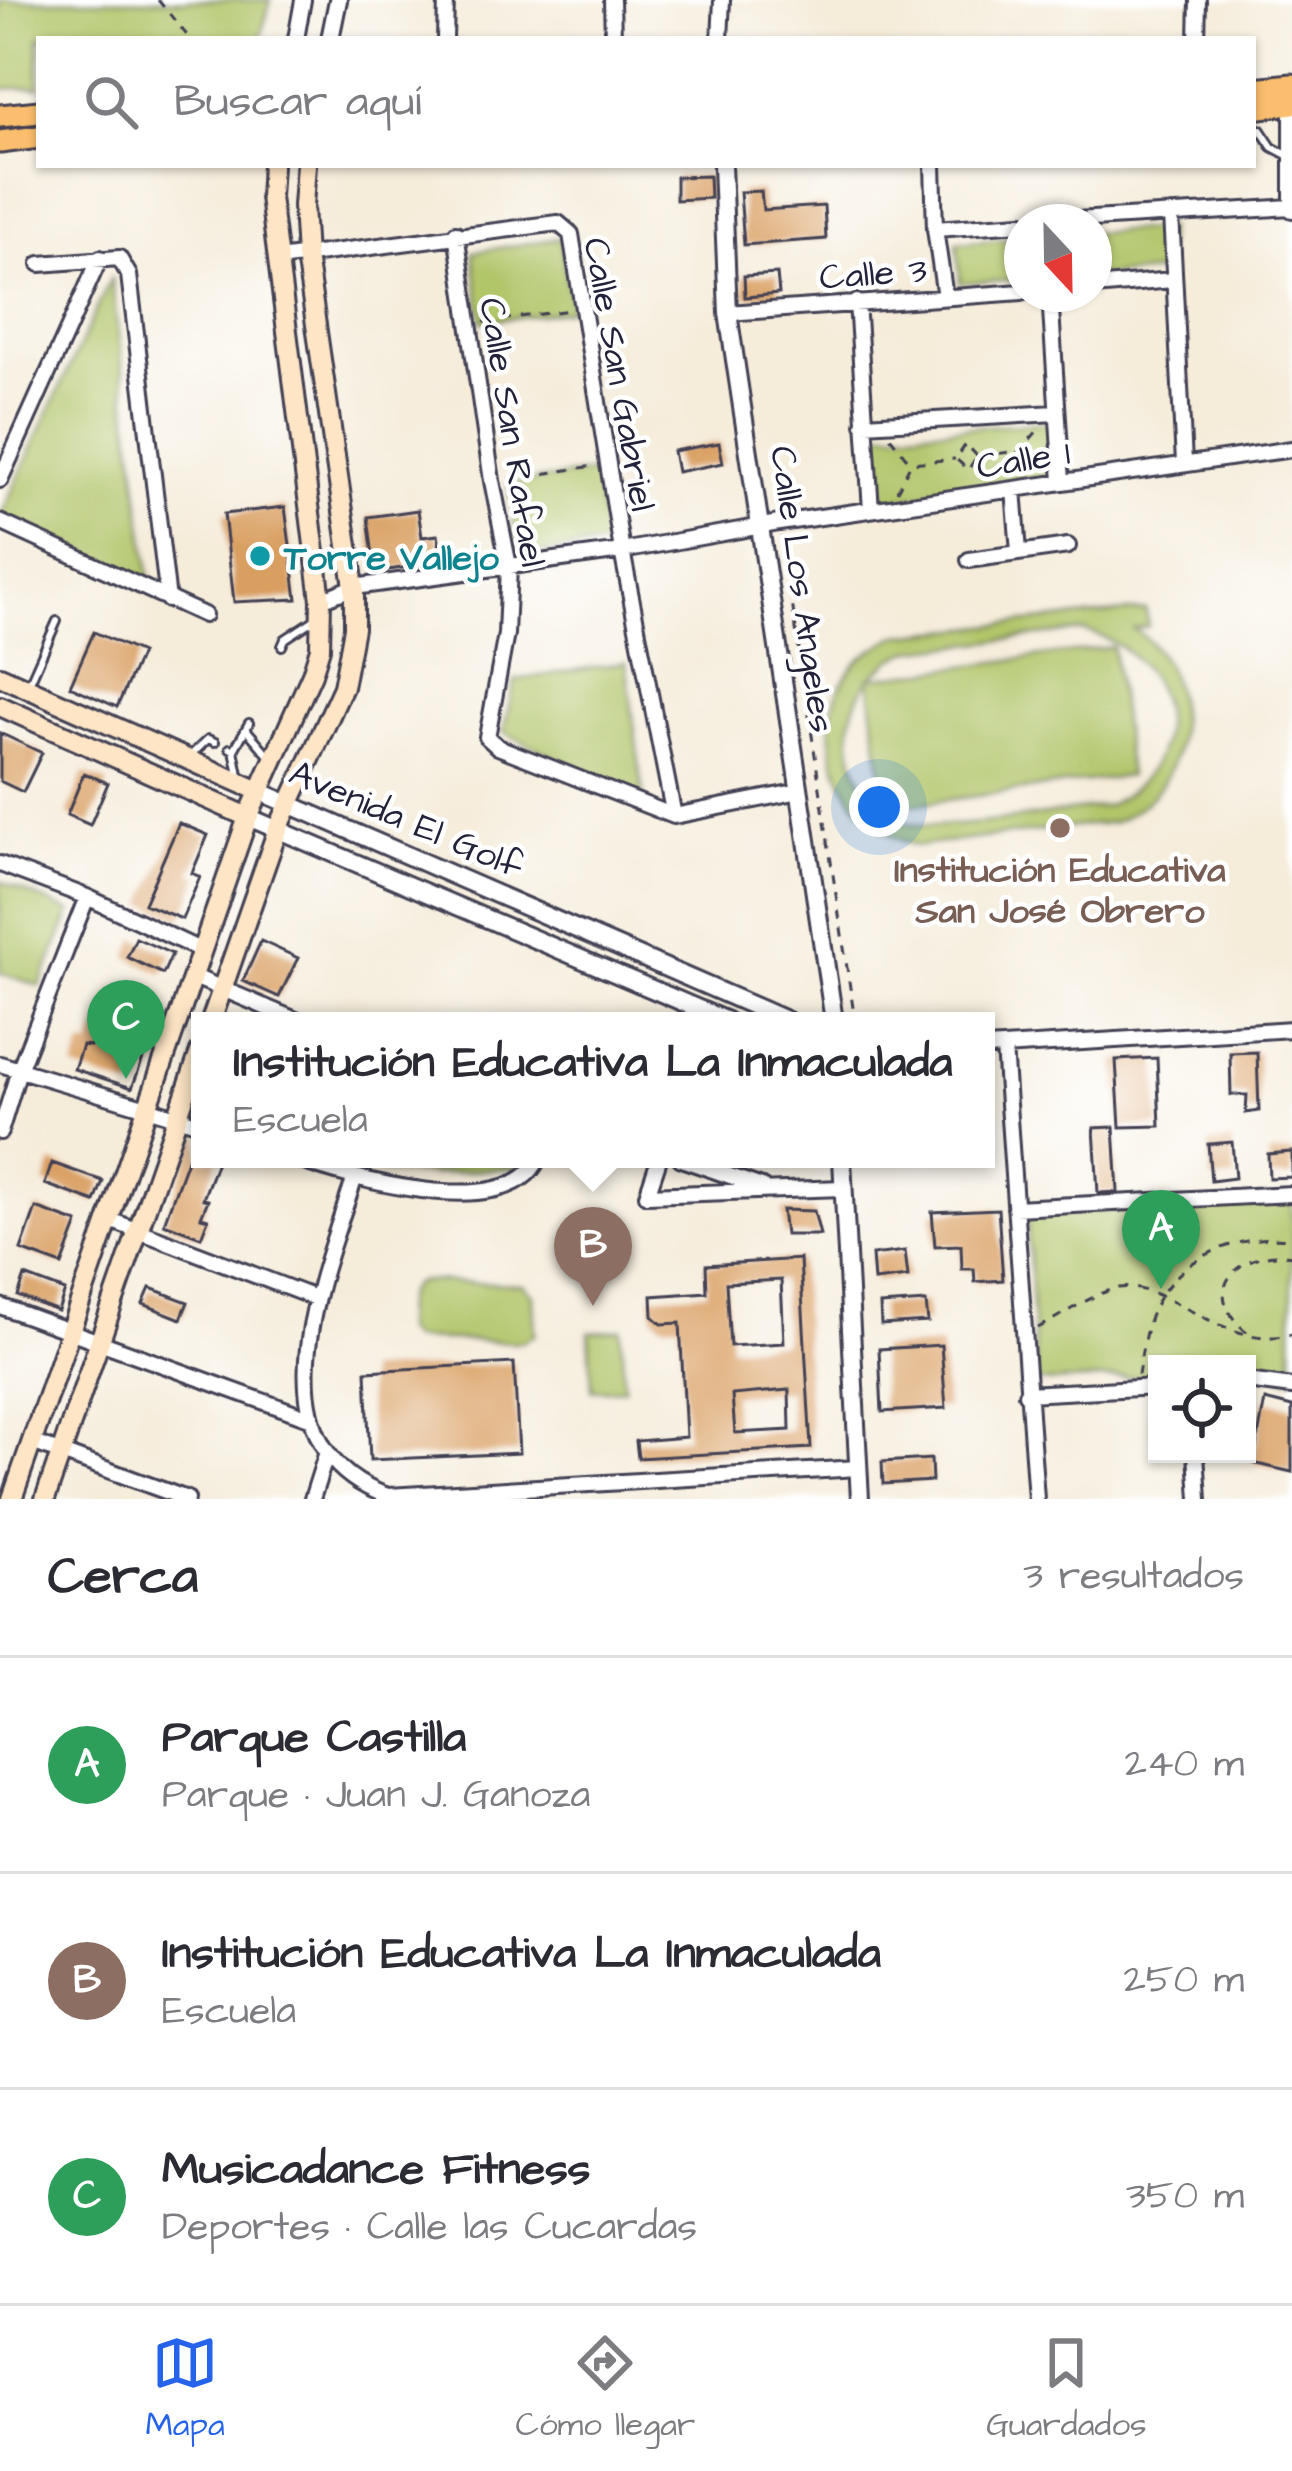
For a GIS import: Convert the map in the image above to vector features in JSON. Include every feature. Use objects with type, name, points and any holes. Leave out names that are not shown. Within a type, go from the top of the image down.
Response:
[{"type":"main road","points":[[1256,113],[1292,85]]},
{"type":"main road","points":[[1256,113],[1292,101]]},
{"type":"main road","points":[[0,116],[36,112]]},
{"type":"main road","points":[[0,142],[36,137]]},
{"type":"main road","points":[[12,1499],[248,817],[250,787],[273,760],[320,648],[321,608],[270,197],[272,168]]},
{"type":"main road","points":[[214,1012],[278,829],[343,687],[354,628],[354,587],[306,256],[302,206],[306,168]]},
{"type":"main road","name":"Avenida El Golf","points":[[0,676],[250,787]]},
{"type":"main road","points":[[33,720],[35,691]]},
{"type":"main road","name":"Avenida El Golf","points":[[0,706],[248,817]]},
{"type":"main road","points":[[45,1499],[191,1077]]},
{"type":"street","points":[[297,36],[303,0]]},
{"type":"street","points":[[331,36],[338,0]]},
{"type":"street","points":[[445,36],[446,0]]},
{"type":"street","points":[[613,0],[613,36]]},
{"type":"street","points":[[721,36],[722,0]]},
{"type":"street","points":[[1197,36],[1198,0]]},
{"type":"street","points":[[1112,218],[1292,208],[1292,101]]},
{"type":"street","name":"Calle Los Angeles","points":[[722,168],[728,313],[833,1012]]},
{"type":"street","points":[[933,168],[935,229],[945,297]]},
{"type":"street","points":[[1172,214],[1184,463]]},
{"type":"street","name":"Calle San Gabriel","points":[[278,259],[558,223],[571,234],[622,551],[674,816]]},
{"type":"street","points":[[935,229],[1004,224]]},
{"type":"street","name":"Calle San Rafael","points":[[456,233],[509,566],[506,634],[487,737],[498,747],[674,816]]},
{"type":"street","points":[[0,480],[100,258]]},
{"type":"street","points":[[40,264],[119,258],[129,275],[168,600]]},
{"type":"street","points":[[1112,285],[1172,280]]},
{"type":"street","name":"Calle 3","points":[[728,313],[1004,293]]},
{"type":"street","points":[[856,302],[871,510]]},
{"type":"street","points":[[1051,312],[1062,482]]},
{"type":"street","points":[[864,424],[1056,413]]},
{"type":"street","name":"Calle 1","points":[[321,608],[354,587],[1292,449]]},
{"type":"street","points":[[1014,489],[1019,552]]},
{"type":"street","points":[[0,521],[204,615]]},
{"type":"street","points":[[969,560],[1068,546]]},
{"type":"street","name":"Avenida El Golf","points":[[250,787],[768,1012]]},
{"type":"street","points":[[674,816],[800,791]]},
{"type":"street","name":"Avenida El Golf","points":[[248,817],[705,1012]]},
{"type":"street","points":[[0,864],[88,897],[200,950]]},
{"type":"street","points":[[0,1132],[19,1070],[88,897]]},
{"type":"street","points":[[613,974],[622,947]]},
{"type":"street","points":[[192,976],[277,1012]]},
{"type":"street","points":[[995,1048],[1292,1029]]},
{"type":"street","points":[[1004,1048],[1036,1499]]},
{"type":"street","points":[[0,1064],[191,1121]]},
{"type":"street","points":[[321,1168],[354,1180],[413,1190],[506,1189],[526,1178],[532,1168]]},
{"type":"street","points":[[656,1168],[647,1195],[843,1188]]},
{"type":"street","points":[[707,1168],[772,1191]]},
{"type":"street","points":[[842,1168],[860,1499]]},
{"type":"street","points":[[354,1180],[315,1298],[306,1363],[312,1420],[327,1452],[362,1487],[388,1496],[630,1492],[857,1468]]},
{"type":"street","points":[[1016,1208],[1292,1194]]},
{"type":"street","points":[[110,1220],[315,1298]]},
{"type":"street","points":[[0,1306],[312,1420]]},
{"type":"street","points":[[1256,1381],[1292,1387]]},
{"type":"street","points":[[1026,1394],[1148,1387]]},
{"type":"street","points":[[32,1442],[187,1499]]},
{"type":"street","points":[[312,1499],[327,1452]]},
{"type":"street","points":[[1196,1463],[1198,1499]]},
{"type":"lane","points":[[1256,113],[1273,147],[1289,157]]},
{"type":"lane","points":[[282,646],[321,608]]},
{"type":"lane","points":[[35,691],[57,621]]},
{"type":"lane","points":[[250,787],[232,749],[247,726],[273,760]]},
{"type":"lane","points":[[187,759],[208,739],[215,742]]},
{"type":"path","points":[[158,0],[188,36]]},
{"type":"path","points":[[468,324],[584,308]]},
{"type":"path","points":[[977,456],[1020,451],[1044,423],[1024,425]]},
{"type":"path","points":[[964,429],[967,444],[977,456]]},
{"type":"path","points":[[880,435],[907,433]]},
{"type":"path","points":[[888,434],[911,463]]},
{"type":"path","points":[[911,463],[956,458],[967,444]]},
{"type":"path","points":[[1020,451],[1046,475],[1027,478]]},
{"type":"path","points":[[969,486],[968,470],[977,456]]},
{"type":"path","points":[[956,458],[968,470]]},
{"type":"path","points":[[911,463],[894,497],[913,495]]},
{"type":"path","points":[[492,482],[608,464]]},
{"type":"path","points":[[782,536],[854,1012]]},
{"type":"path","points":[[1137,1377],[1149,1321],[1174,1276],[1224,1247],[1262,1237],[1292,1239]]},
{"type":"path","points":[[1248,1333],[1226,1308],[1224,1288],[1231,1274],[1252,1259],[1292,1256]]},
{"type":"path","points":[[1023,1337],[1114,1289],[1141,1288],[1221,1327],[1263,1337],[1292,1334]]},
{"type":"green space","points":[[0,0],[271,0],[261,36],[36,36],[36,87],[0,89]]},
{"type":"green space","points":[[1167,228],[1164,272],[1112,275],[1112,232]]},
{"type":"green space","points":[[560,238],[571,310],[482,322],[473,252]]},
{"type":"green space","points":[[1004,239],[1004,281],[960,283],[957,243]]},
{"type":"green space","points":[[111,278],[150,580],[0,517]]},
{"type":"green space","points":[[1051,422],[1055,476],[884,501],[877,433]]},
{"type":"green space","points":[[595,472],[605,545],[519,556],[508,484]]},
{"type":"green space","points":[[1146,610],[1148,626],[1134,629],[1164,662],[1178,707],[1179,731],[1167,775],[1150,798],[1115,822],[919,846],[893,836],[852,799],[839,774],[831,719],[838,692],[853,667],[899,635]],"holes":[[[1084,631],[1115,644],[1139,662],[1155,686],[1163,711],[1163,738],[1153,764],[1135,787],[1106,806],[971,824],[920,825],[886,812],[866,788],[854,759],[851,728],[854,708],[869,680],[886,808],[1129,776],[1113,647],[870,678],[912,650]]]},
{"type":"green space","points":[[626,662],[644,800],[503,732],[515,680]]},
{"type":"green space","points":[[0,881],[71,912],[40,986],[0,973]]},
{"type":"green space","points":[[381,1168],[506,1168],[433,1174]]},
{"type":"green space","points":[[1292,1200],[1292,1378],[1256,1373],[1256,1355],[1148,1355],[1148,1377],[1036,1383],[1027,1215]]},
{"type":"green space","points":[[422,1281],[523,1284],[533,1295],[535,1334],[522,1342],[411,1339],[403,1330],[405,1300],[410,1288]]},
{"type":"green space","points":[[621,1329],[624,1388],[592,1390],[589,1332]]},
{"type":"building","points":[[709,176],[710,198],[676,200],[676,177]]},
{"type":"building","points":[[761,191],[763,210],[824,206],[826,239],[744,245],[740,192]]},
{"type":"building","points":[[777,274],[779,294],[745,297],[744,276]]},
{"type":"building","points":[[719,443],[723,463],[677,472],[673,451]]},
{"type":"building","name":"Torre Vallejo","points":[[285,507],[297,599],[234,602],[224,514]]},
{"type":"building","points":[[418,510],[422,537],[438,535],[442,562],[375,572],[368,517]]},
{"type":"building","points":[[94,632],[141,653],[117,707],[70,686]]},
{"type":"building","points":[[0,733],[42,753],[23,792],[0,781]]},
{"type":"building","points":[[84,773],[108,783],[90,825],[67,815]]},
{"type":"building","points":[[179,823],[208,835],[192,873],[200,877],[182,919],[144,904]]},
{"type":"building","points":[[136,938],[172,954],[163,974],[127,957]]},
{"type":"building","points":[[261,941],[298,958],[279,997],[243,981]]},
{"type":"building","points":[[108,1002],[157,1021],[132,1088],[74,1069],[82,1045],[90,1046]]},
{"type":"building","points":[[1257,1052],[1259,1111],[1246,1113],[1247,1095],[1231,1095],[1230,1053]]},
{"type":"building","points":[[1157,1058],[1160,1126],[1120,1127],[1116,1060]]},
{"type":"building","points":[[1114,1127],[1118,1192],[1098,1193],[1094,1128]]},
{"type":"building","points":[[1232,1142],[1235,1178],[1211,1181],[1208,1144]]},
{"type":"building","points":[[191,1149],[191,1168],[215,1168],[203,1199],[208,1200],[201,1217],[208,1219],[201,1237],[164,1223]]},
{"type":"building","points":[[1292,1152],[1292,1177],[1269,1178],[1268,1154]]},
{"type":"building","points":[[52,1163],[103,1181],[95,1202],[45,1184]]},
{"type":"building","points":[[36,1208],[78,1223],[62,1265],[21,1250]]},
{"type":"building","points":[[998,1209],[1003,1280],[975,1282],[974,1269],[962,1269],[961,1245],[935,1246],[932,1212]]},
{"type":"building","points":[[782,1210],[814,1211],[820,1235],[785,1235]]},
{"type":"building","points":[[905,1251],[908,1277],[874,1281],[872,1255]]},
{"type":"building","points":[[800,1259],[811,1448],[638,1458],[636,1441],[686,1437],[680,1323],[662,1324],[653,1316],[652,1296],[707,1292],[706,1265]],"holes":[[[781,1280],[784,1343],[730,1346],[726,1283]],[[789,1390],[790,1430],[735,1433],[732,1395]]]},
{"type":"building","points":[[25,1276],[65,1291],[58,1311],[18,1296]]},
{"type":"building","points":[[150,1288],[188,1302],[181,1319],[143,1304]]},
{"type":"building","points":[[926,1302],[928,1322],[881,1325],[880,1305]]},
{"type":"building","points":[[941,1345],[946,1408],[882,1412],[879,1349]]},
{"type":"building","points":[[514,1363],[519,1453],[370,1460],[366,1371]]},
{"type":"building","points":[[1265,1400],[1292,1407],[1292,1472],[1253,1463]]},
{"type":"building","points":[[931,1459],[932,1481],[883,1484],[882,1462]]},
{"type":"place","name":"Torre Vallejo","points":[[260,556]]},
{"type":"place","name":"Institución Educativa San José Obrero","points":[[1060,828]]},
{"type":"place","name":"Musicadance Fitness","points":[[126,1079]]},
{"type":"place","name":"Parque Castilla","points":[[1161,1289]]},
{"type":"place","name":"Institución Educativa La Inmaculada","points":[[593,1306]]}]
